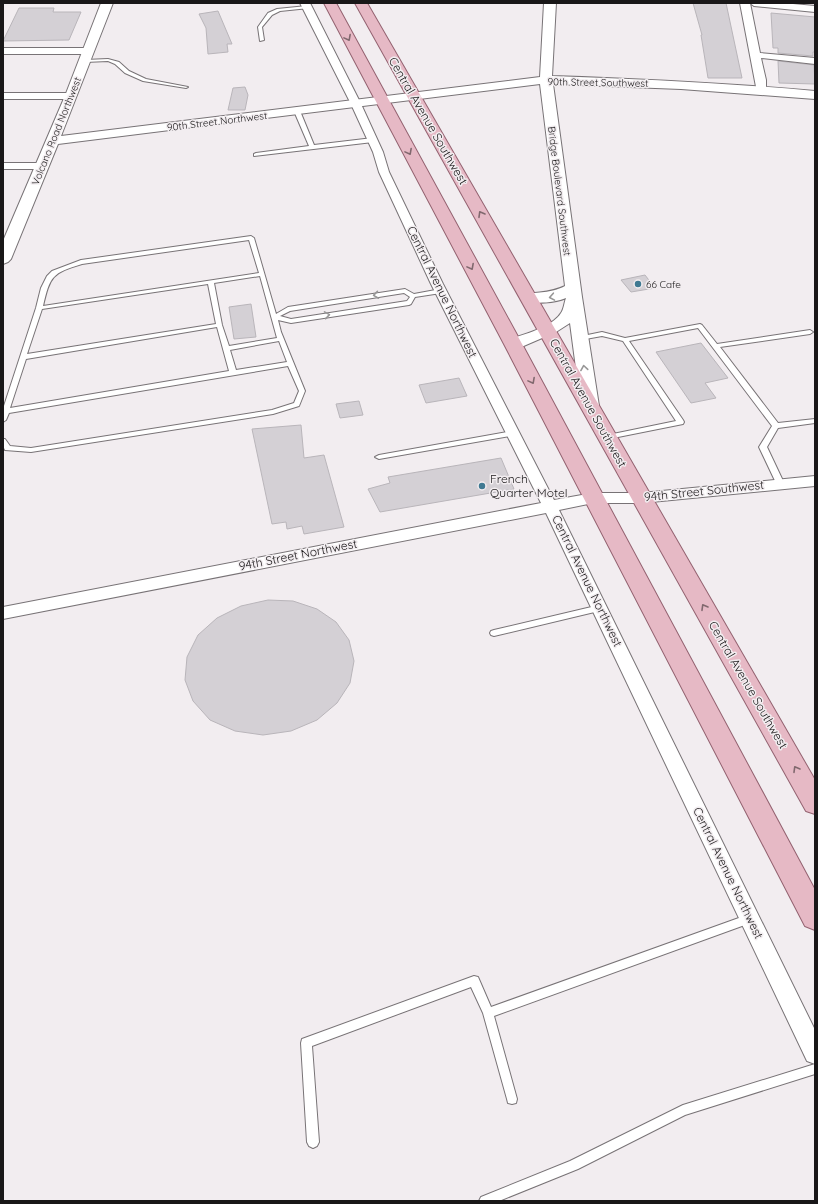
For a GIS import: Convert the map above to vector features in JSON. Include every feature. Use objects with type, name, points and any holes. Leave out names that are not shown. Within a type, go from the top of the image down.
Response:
[{"type":"main road","points":[[330,3],[815,917]]},
{"type":"main road","name":"Central Avenue Southwest","points":[[361,3],[815,803]]},
{"type":"street","name":"Volcano Road Northwest","points":[[3,259],[72,96],[107,3]]},
{"type":"street","name":"Bridge Boulevard Southwest","points":[[512,344],[547,330],[568,316],[573,292],[546,80],[550,3]]},
{"type":"street","points":[[745,3],[761,80],[761,90]]},
{"type":"street","points":[[754,3],[815,9]]},
{"type":"street","name":"Central Avenue Northwest","points":[[306,5],[373,140],[384,172],[441,291],[550,506],[815,1053]]},
{"type":"street","points":[[3,51],[86,56]]},
{"type":"street","points":[[756,55],[815,61]]},
{"type":"street","name":"90th Street Southwest","points":[[382,101],[546,80],[621,82],[761,90],[815,95]]},
{"type":"street","points":[[3,96],[72,96]]},
{"type":"street","name":"90th Street Northwest","points":[[52,141],[382,101]]},
{"type":"street","points":[[3,166],[42,166]]},
{"type":"street","points":[[529,298],[558,296],[573,292],[590,406]]},
{"type":"street","name":"94th Street Southwest","points":[[593,498],[641,498],[815,481]]},
{"type":"street","name":"94th Street Northwest","points":[[3,612],[593,498]]},
{"type":"lane","points":[[262,40],[260,27],[270,14],[278,10],[306,5]]},
{"type":"lane","points":[[86,56],[117,63],[127,72],[145,80],[186,87]]},
{"type":"lane","points":[[297,111],[312,147]]},
{"type":"lane","points":[[256,155],[373,140]]},
{"type":"lane","points":[[3,420],[39,308],[45,282],[49,276],[59,268],[89,261],[251,238],[281,339],[302,391],[297,404],[273,412],[31,450],[8,448],[3,441]]},
{"type":"lane","points":[[39,308],[262,274]]},
{"type":"lane","points":[[211,282],[219,325],[233,372]]},
{"type":"lane","points":[[275,317],[288,308],[305,305],[405,291],[414,296],[441,291]]},
{"type":"lane","points":[[275,317],[291,321],[409,303],[414,296]]},
{"type":"lane","points":[[305,305],[309,318]]},
{"type":"lane","points":[[23,357],[219,325]]},
{"type":"lane","points":[[580,338],[602,334],[625,340],[700,326],[776,426]]},
{"type":"lane","points":[[716,346],[810,332]]},
{"type":"lane","points":[[226,349],[281,339]]},
{"type":"lane","points":[[608,437],[681,422],[625,340]]},
{"type":"lane","points":[[6,411],[291,363]]},
{"type":"lane","points":[[776,426],[815,421]]},
{"type":"lane","points":[[776,426],[763,447],[780,484]]},
{"type":"lane","points":[[379,457],[513,433]]},
{"type":"lane","points":[[494,633],[600,608]]},
{"type":"lane","points":[[488,1013],[750,919]]},
{"type":"lane","points":[[313,1142],[306,1042],[474,982],[488,1013],[512,1099]]},
{"type":"lane","points":[[485,1201],[574,1165],[683,1110],[815,1069]]},
{"type":"building","points":[[693,3],[726,3],[742,78],[708,78],[702,35]]},
{"type":"building","points":[[19,8],[54,8],[53,12],[81,12],[69,40],[3,41]]},
{"type":"building","points":[[218,11],[232,44],[227,44],[228,52],[208,54],[206,28],[199,14]]},
{"type":"building","points":[[771,13],[815,17],[815,52],[813,52],[813,56],[778,53],[778,48],[773,48]]},
{"type":"building","points":[[778,61],[814,65],[815,84],[779,83]]},
{"type":"building","points":[[245,87],[248,95],[245,110],[228,110],[233,88]]},
{"type":"building","name":"66 Cafe","points":[[645,275],[655,288],[631,292],[621,280]]},
{"type":"building","points":[[251,304],[256,337],[234,339],[229,307]]},
{"type":"building","points":[[701,343],[728,378],[705,383],[716,398],[691,403],[656,352]]},
{"type":"building","points":[[459,378],[467,396],[426,403],[419,385]]},
{"type":"building","points":[[359,401],[363,415],[340,418],[336,404]]},
{"type":"building","points":[[301,425],[304,458],[324,455],[344,527],[304,534],[302,526],[287,529],[286,522],[272,524],[252,429]]},
{"type":"building","name":"French Quarter Motel","points":[[501,458],[514,489],[380,512],[368,489],[390,483],[388,477]]},
{"type":"building","points":[[268,600],[293,601],[317,609],[336,622],[349,640],[354,661],[350,683],[337,703],[317,720],[291,731],[263,735],[235,731],[210,720],[193,701],[185,680],[187,657],[198,635],[217,618],[241,606]]},
{"type":"place","name":"66 Cafe","points":[[638,284]]},
{"type":"place","name":"French Quarter Motel","points":[[482,486]]}]
